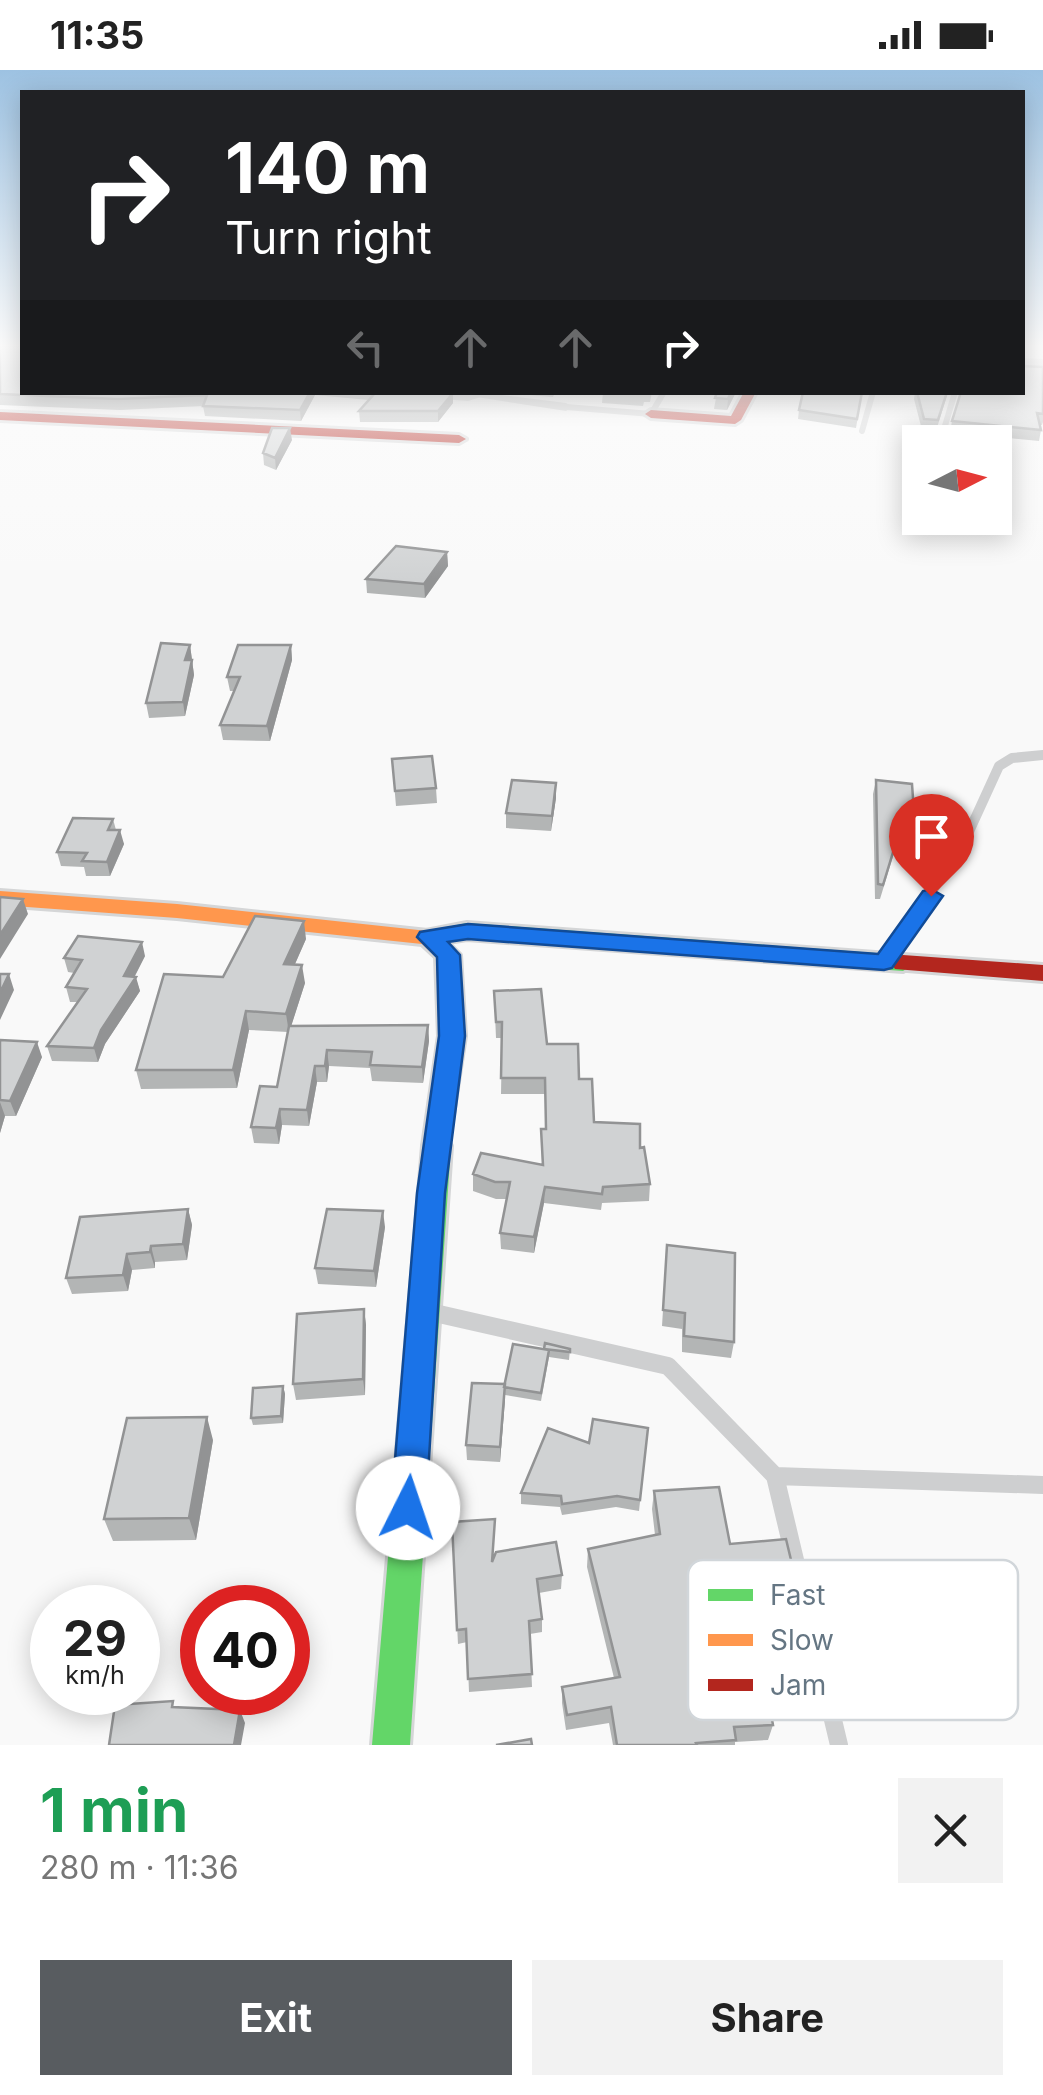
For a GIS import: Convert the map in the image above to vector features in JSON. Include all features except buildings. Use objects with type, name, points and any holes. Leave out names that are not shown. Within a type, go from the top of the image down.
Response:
[{"type":"street","points":[[163,424],[459,439]]},
{"type":"street","points":[[0,898],[428,937],[468,931],[1043,974]]},
{"type":"street","points":[[391,1745],[431,1193],[452,1036],[448,955],[428,937]]},
{"type":"lane","points":[[862,431],[864,424]]},
{"type":"lane","points":[[884,962],[962,847],[999,766],[1012,758],[1043,755]]},
{"type":"lane","points":[[423,1310],[668,1366],[775,1476],[795,1560]]},
{"type":"lane","points":[[775,1476],[1043,1485]]},
{"type":"lane","points":[[833,1720],[839,1745]]},
{"type":"traffic: fast","points":[[429,937],[467,931],[903,963]]},
{"type":"traffic: fast","points":[[391,1745],[437,1146]]},
{"type":"traffic: slow","points":[[0,898],[177,911],[429,937],[448,955],[452,1036],[437,1146]]},
{"type":"traffic: jam","points":[[163,424],[459,439]]},
{"type":"traffic: jam","points":[[903,963],[1043,973]]},
{"type":"route","points":[[408,1508],[431,1193],[452,1036],[448,955],[428,937],[468,931],[884,962],[931,896]]}]
